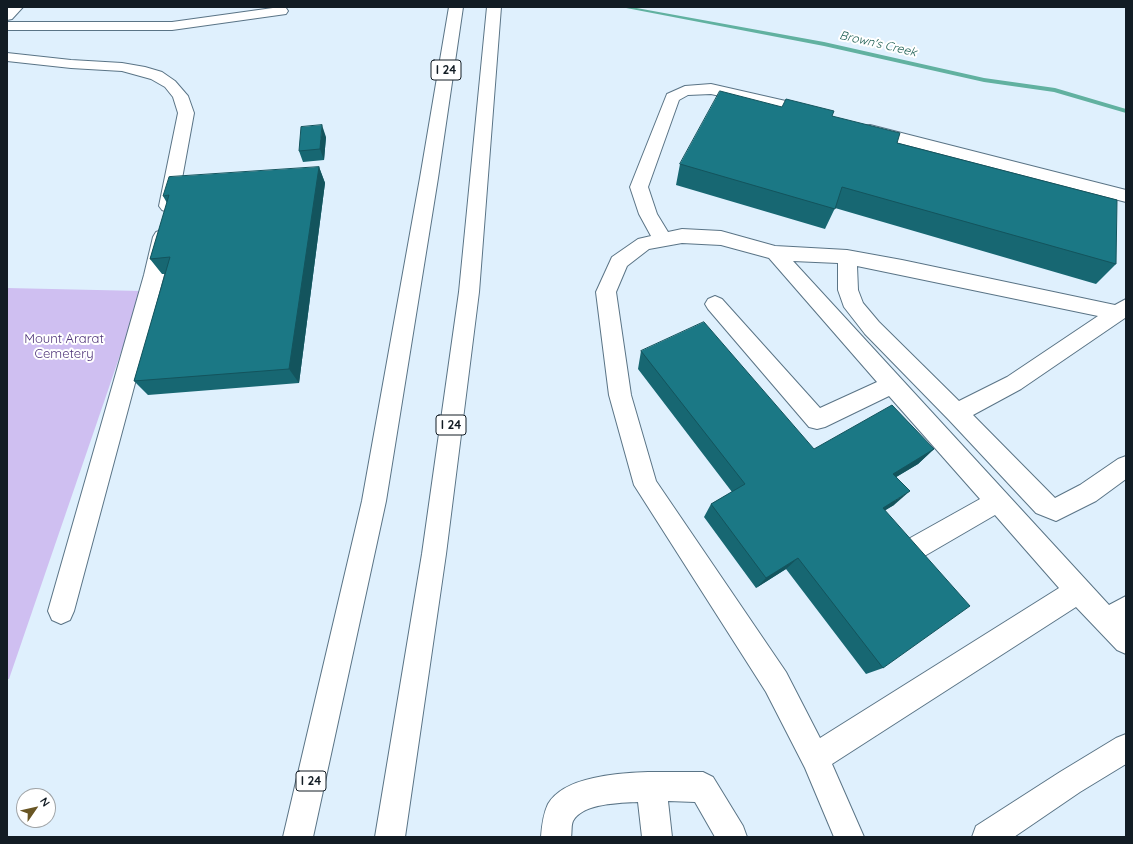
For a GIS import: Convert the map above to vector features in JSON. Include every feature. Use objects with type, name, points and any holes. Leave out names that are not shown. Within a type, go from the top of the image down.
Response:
[{"type":"main road","points":[[7,16],[16,7]]},
{"type":"main road","name":"I 24","points":[[298,837],[374,501],[429,178],[456,7]]},
{"type":"main road","name":"I 24","points":[[390,837],[434,554],[469,292],[494,9]]},
{"type":"main road","points":[[7,26],[172,26],[281,11]]},
{"type":"main road","points":[[7,70],[12,57],[124,68],[151,74],[164,80],[178,91],[185,105],[186,112],[154,275],[61,611]]},
{"type":"main road","points":[[664,240],[648,214],[639,187],[672,98],[685,91],[711,89],[830,116]]},
{"type":"main road","points":[[859,125],[873,132],[1126,196]]},
{"type":"main road","points":[[849,837],[815,758],[776,682],[646,485],[620,395],[606,292],[619,262],[644,244],[682,236],[721,238],[775,253],[847,257],[1122,310]]},
{"type":"main road","points":[[775,253],[1078,591],[1116,615],[1126,641]]},
{"type":"main road","points":[[847,257],[848,290],[854,307],[872,328],[957,413],[1044,505],[1056,510],[1088,493],[1126,466]]},
{"type":"main road","points":[[715,304],[817,420],[893,384]]},
{"type":"main road","points":[[957,413],[1014,383],[1122,310]]},
{"type":"main road","points":[[912,550],[998,501]]},
{"type":"main road","points":[[815,758],[1078,591]]},
{"type":"main road","points":[[282,837],[323,726]]},
{"type":"main road","points":[[987,837],[1070,782],[1126,748]]},
{"type":"main road","points":[[556,837],[559,814],[571,800],[588,793],[615,788],[703,788],[732,837]]},
{"type":"main road","points":[[651,788],[657,837]]},
{"type":"green space","name":"Mount Ararat Cemetery","points":[[7,288],[142,291],[9,679],[7,679]]},
{"type":"building","points":[[720,91],[782,107],[786,99],[834,111],[832,116],[900,133],[897,143],[1117,200],[1116,264],[842,187],[835,209],[680,164]]},
{"type":"building","points":[[322,125],[320,149],[299,151],[301,127]]},
{"type":"building","points":[[319,167],[289,369],[134,381],[170,257],[150,259],[169,195],[163,196],[169,177]]},
{"type":"building","points":[[704,322],[814,449],[892,405],[934,449],[893,474],[910,491],[883,508],[970,606],[883,668],[798,558],[766,578],[711,504],[745,484],[641,351]]},
{"type":"waterway","name":"Brown's Creek","points":[[623,7],[824,44],[984,80],[1055,90],[1126,111]]}]
